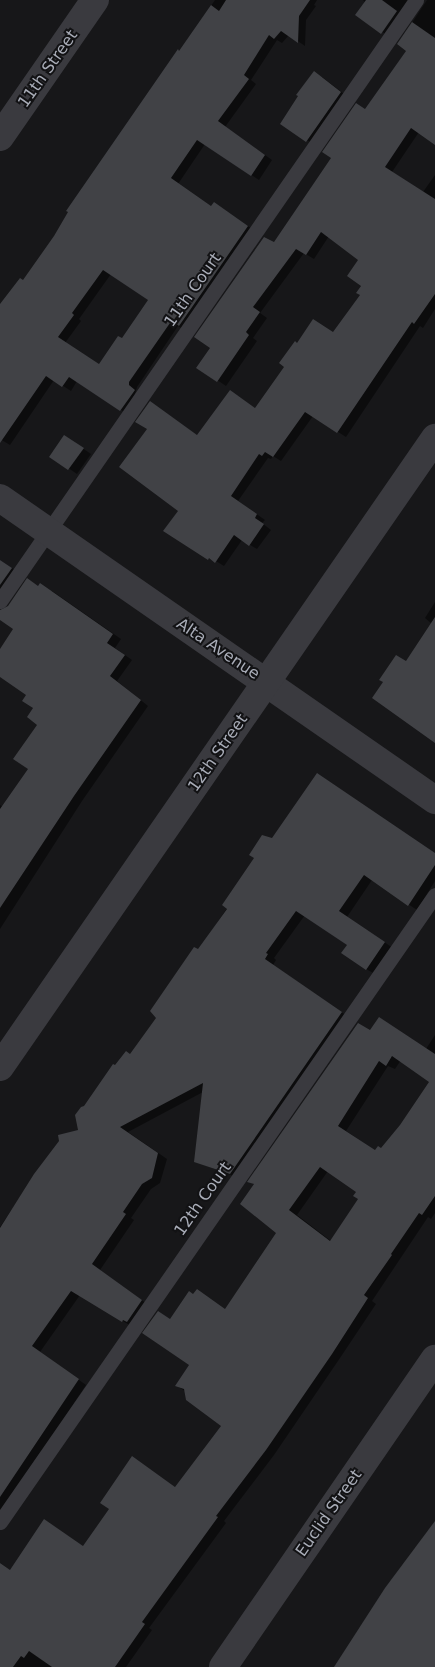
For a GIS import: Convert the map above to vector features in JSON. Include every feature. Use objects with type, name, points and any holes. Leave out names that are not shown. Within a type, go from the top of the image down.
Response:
[{"type":"street","name":"11th Street","points":[[0,137],[95,0]]},
{"type":"street","name":"12th Street","points":[[0,1067],[435,438]]},
{"type":"street","name":"Alta Avenue","points":[[0,498],[435,800]]},
{"type":"street","name":"Euclid Street","points":[[222,1667],[435,1359]]},
{"type":"lane","name":"11th Court","points":[[0,601],[416,0]]},
{"type":"lane","name":"12th Court","points":[[0,1522],[435,895]]},
{"type":"building","points":[[226,0],[310,0],[299,16],[298,43],[281,31],[274,39],[269,35],[244,75],[249,79],[218,121],[265,155],[251,176],[197,140],[171,178],[211,206],[214,202],[248,226],[179,326],[174,322],[173,325],[170,323],[129,382],[129,385],[135,390],[120,411],[69,377],[62,387],[46,376],[0,443],[0,304],[20,278],[23,280],[54,236],[68,212],[66,211],[178,49],[179,51],[211,5],[219,11]],"holes":[[[103,270],[148,300],[122,338],[118,336],[99,364],[58,337],[74,315],[72,313]]]},
{"type":"building","points":[[366,0],[382,0],[397,11],[381,34],[355,15]]},
{"type":"building","points":[[412,22],[435,38],[435,145],[411,128],[385,167],[435,199],[435,294],[414,324],[412,322],[337,433],[305,412],[273,457],[265,452],[262,456],[259,454],[231,496],[257,514],[255,518],[264,524],[249,546],[234,535],[215,563],[163,531],[178,511],[119,467],[147,429],[135,422],[150,401],[197,435],[230,390],[255,408],[284,367],[279,363],[295,341],[297,343],[313,319],[333,332],[360,295],[356,293],[361,286],[347,276],[358,260],[321,232],[306,255],[296,249],[253,307],[260,312],[246,332],[249,335],[217,382],[196,368],[210,348],[194,337],[264,237],[274,242],[331,158],[322,152],[356,103],[365,109],[406,51],[397,44]]},
{"type":"building","points":[[314,71],[341,92],[306,142],[280,124],[298,96],[296,95]]},
{"type":"building","points":[[64,435],[84,448],[68,470],[49,457]]},
{"type":"building","points":[[0,560],[12,568],[0,585]]},
{"type":"building","points":[[27,578],[38,586],[40,583],[113,634],[107,643],[125,655],[110,676],[141,700],[74,796],[0,908],[0,809],[28,769],[13,759],[37,725],[27,717],[33,708],[22,701],[26,695],[0,677],[0,649],[13,629],[0,620],[0,610],[8,606]]},
{"type":"building","points":[[435,617],[435,743],[372,698],[383,682],[379,680],[396,655],[406,661]]},
{"type":"building","points":[[317,773],[435,853],[435,865],[408,906],[364,875],[339,911],[385,942],[366,970],[341,953],[347,945],[296,911],[266,953],[268,954],[265,959],[342,1012],[230,1174],[194,1162],[203,1083],[120,1127],[158,1153],[152,1178],[142,1184],[123,1212],[126,1214],[92,1264],[142,1300],[127,1322],[123,1320],[122,1322],[71,1291],[32,1346],[79,1379],[0,1497],[0,1228],[34,1174],[59,1141],[58,1135],[78,1130],[75,1115],[84,1106],[113,1064],[115,1065],[126,1051],[130,1054],[156,1018],[150,1011],[194,947],[198,949],[227,909],[222,905],[254,858],[249,855],[262,835],[272,838]]},
{"type":"building","points":[[379,1017],[435,1054],[435,1196],[422,1215],[419,1213],[391,1254],[364,1295],[368,1298],[332,1354],[266,1450],[216,1516],[218,1517],[142,1622],[145,1624],[115,1667],[52,1667],[29,1651],[24,1658],[21,1656],[13,1667],[0,1667],[0,1563],[10,1570],[44,1519],[83,1546],[109,1509],[100,1503],[132,1456],[175,1487],[221,1426],[186,1400],[184,1389],[175,1386],[189,1365],[142,1333],[158,1311],[170,1319],[189,1291],[193,1294],[197,1289],[225,1309],[276,1233],[240,1204],[254,1184],[247,1182],[358,1023],[370,1030]],"holes":[[[392,1056],[429,1082],[400,1125],[381,1148],[378,1146],[375,1150],[338,1126],[379,1061],[386,1066]],[[320,1167],[356,1192],[353,1196],[358,1199],[330,1241],[289,1210]]]},
{"type":"building","points":[[435,1521],[435,1667],[334,1667],[385,1588]]}]
